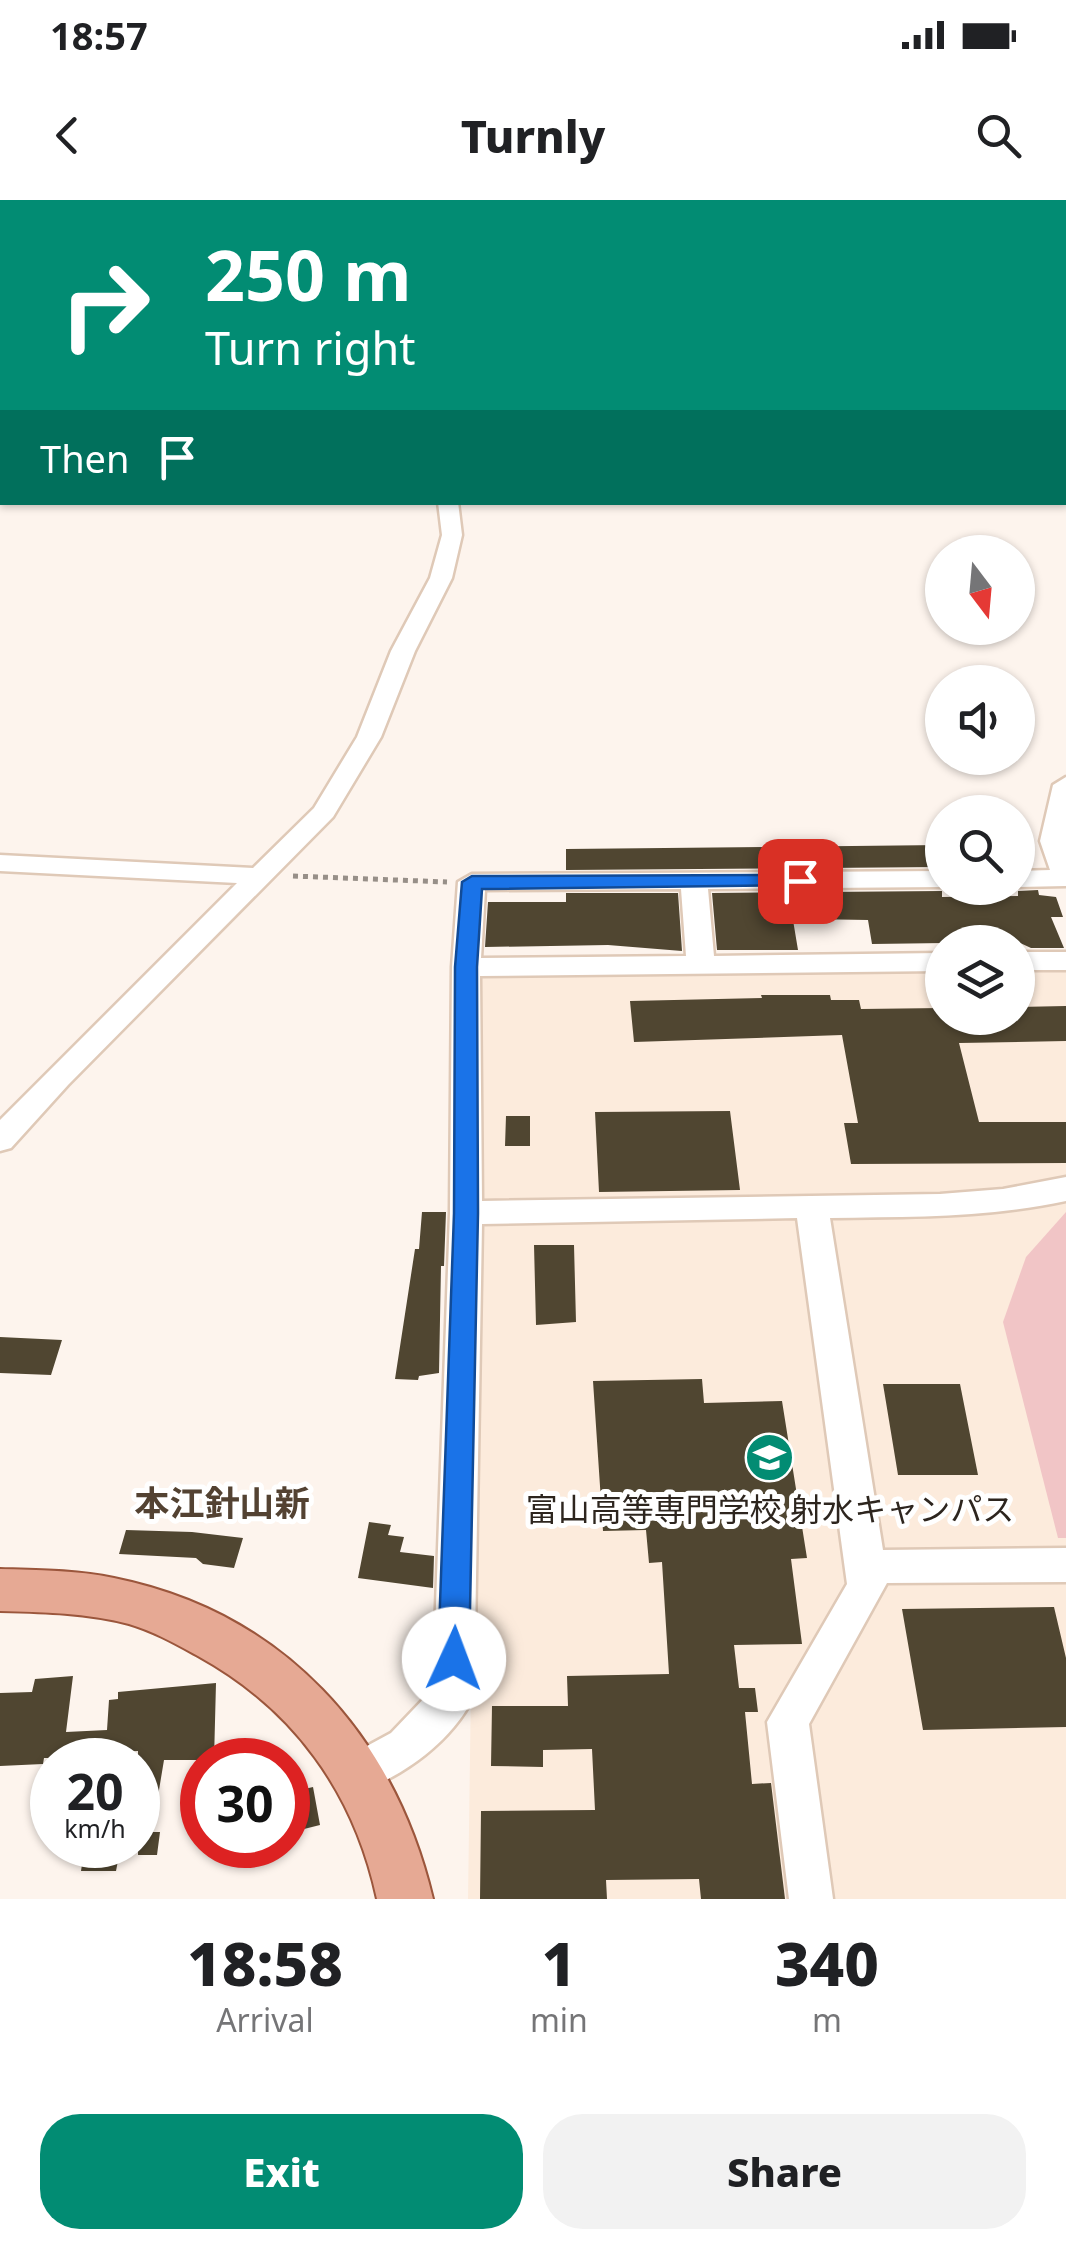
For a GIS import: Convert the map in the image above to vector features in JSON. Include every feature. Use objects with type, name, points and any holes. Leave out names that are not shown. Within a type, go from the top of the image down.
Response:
[{"type":"main road","points":[[0,1590],[142,1606],[226,1645],[300,1698],[358,1772],[400,1872],[405,1899]]},
{"type":"street","points":[[0,1140],[57,1078],[324,812],[369,738],[402,651],[450,555],[448,505]]},
{"type":"street","points":[[1035,878],[1066,878],[1053,841],[1066,785]]},
{"type":"street","points":[[0,863],[260,876]]},
{"type":"street","points":[[358,1772],[406,1746],[452,1696],[466,1213],[466,967],[472,882],[925,880]]},
{"type":"street","points":[[694,882],[701,964]]},
{"type":"street","points":[[1035,961],[1066,960]]},
{"type":"street","points":[[466,967],[925,962]]},
{"type":"street","points":[[466,1213],[967,1206],[1034,1197],[1066,1188]]},
{"type":"street","points":[[811,1899],[788,1722],[867,1586],[812,1206]]},
{"type":"street","points":[[866,1568],[1066,1565]]},
{"type":"path","points":[[260,876],[472,882]]},
{"type":"shaded area","name":"富山高等専門学校 射水キャンパス","points":[[1035,969],[1066,969],[1066,1899],[468,1899],[481,976],[925,970],[925,1035],[1035,1035]]},
{"type":"shaded area","points":[[1066,1212],[1066,1538],[1058,1538],[1003,1322],[1026,1257]]},
{"type":"building","points":[[925,845],[925,867],[566,870],[566,849]]},
{"type":"building","points":[[1035,890],[1039,895],[1056,897],[1063,917],[1051,917],[1064,948],[1035,948],[1035,925],[925,925],[925,943],[872,944],[868,920],[808,919],[793,920],[798,950],[717,950],[712,893],[925,891],[925,905],[1035,905]]},
{"type":"building","points":[[566,893],[678,893],[682,951],[608,945],[485,947],[488,902],[566,902]]},
{"type":"building","points":[[761,995],[830,995],[831,1000],[859,1000],[861,1009],[925,1008],[925,1035],[1035,1035],[1035,1007],[1066,1006],[1066,1041],[959,1043],[979,1122],[1066,1122],[1066,1163],[851,1164],[844,1123],[858,1123],[842,1035],[634,1042],[630,1001],[762,998]]},
{"type":"building","points":[[730,1111],[740,1190],[599,1192],[595,1112]]},
{"type":"building","points":[[506,1116],[530,1116],[530,1146],[505,1146]]},
{"type":"building","points":[[422,1212],[446,1212],[439,1373],[419,1376],[418,1380],[395,1379],[415,1249],[419,1249]]},
{"type":"building","points":[[534,1245],[574,1245],[576,1322],[536,1325]]},
{"type":"building","points":[[0,1337],[62,1340],[51,1375],[0,1373]]},
{"type":"building","points":[[702,1379],[704,1403],[782,1401],[807,1558],[791,1559],[802,1644],[734,1645],[739,1688],[755,1688],[758,1712],[745,1712],[752,1784],[771,1783],[785,1899],[701,1899],[699,1879],[606,1880],[607,1899],[480,1899],[481,1811],[595,1810],[592,1749],[543,1750],[543,1767],[491,1766],[492,1706],[568,1706],[567,1676],[669,1674],[662,1562],[649,1563],[646,1530],[603,1531],[593,1381]]},
{"type":"building","points":[[883,1384],[960,1384],[978,1475],[898,1475]]},
{"type":"building","points":[[369,1522],[391,1525],[388,1535],[404,1537],[400,1552],[434,1556],[433,1588],[358,1578]]},
{"type":"building","points":[[126,1530],[243,1538],[234,1568],[203,1564],[196,1558],[119,1554]]},
{"type":"building","points":[[1054,1607],[1066,1658],[1066,1727],[923,1730],[902,1609]]},
{"type":"building","points":[[73,1676],[66,1732],[107,1730],[109,1700],[118,1699],[118,1692],[216,1683],[215,1738],[180,1738],[180,1760],[164,1760],[160,1784],[160,1738],[30,1738],[30,1765],[0,1766],[0,1693],[32,1692],[35,1679]]},
{"type":"building","points":[[313,1787],[320,1825],[310,1828]]},
{"type":"building","points":[[81,1868],[117,1868],[116,1871],[81,1871]]},
{"type":"place","name":"富山高等専門学校 射水キャンパス","points":[[770,1458]]},
{"type":"district","name":"本江針山新","points":[[222,1502]]},
{"type":"route","points":[[454,1659],[466,1213],[466,967],[472,882],[800,881]]}]
